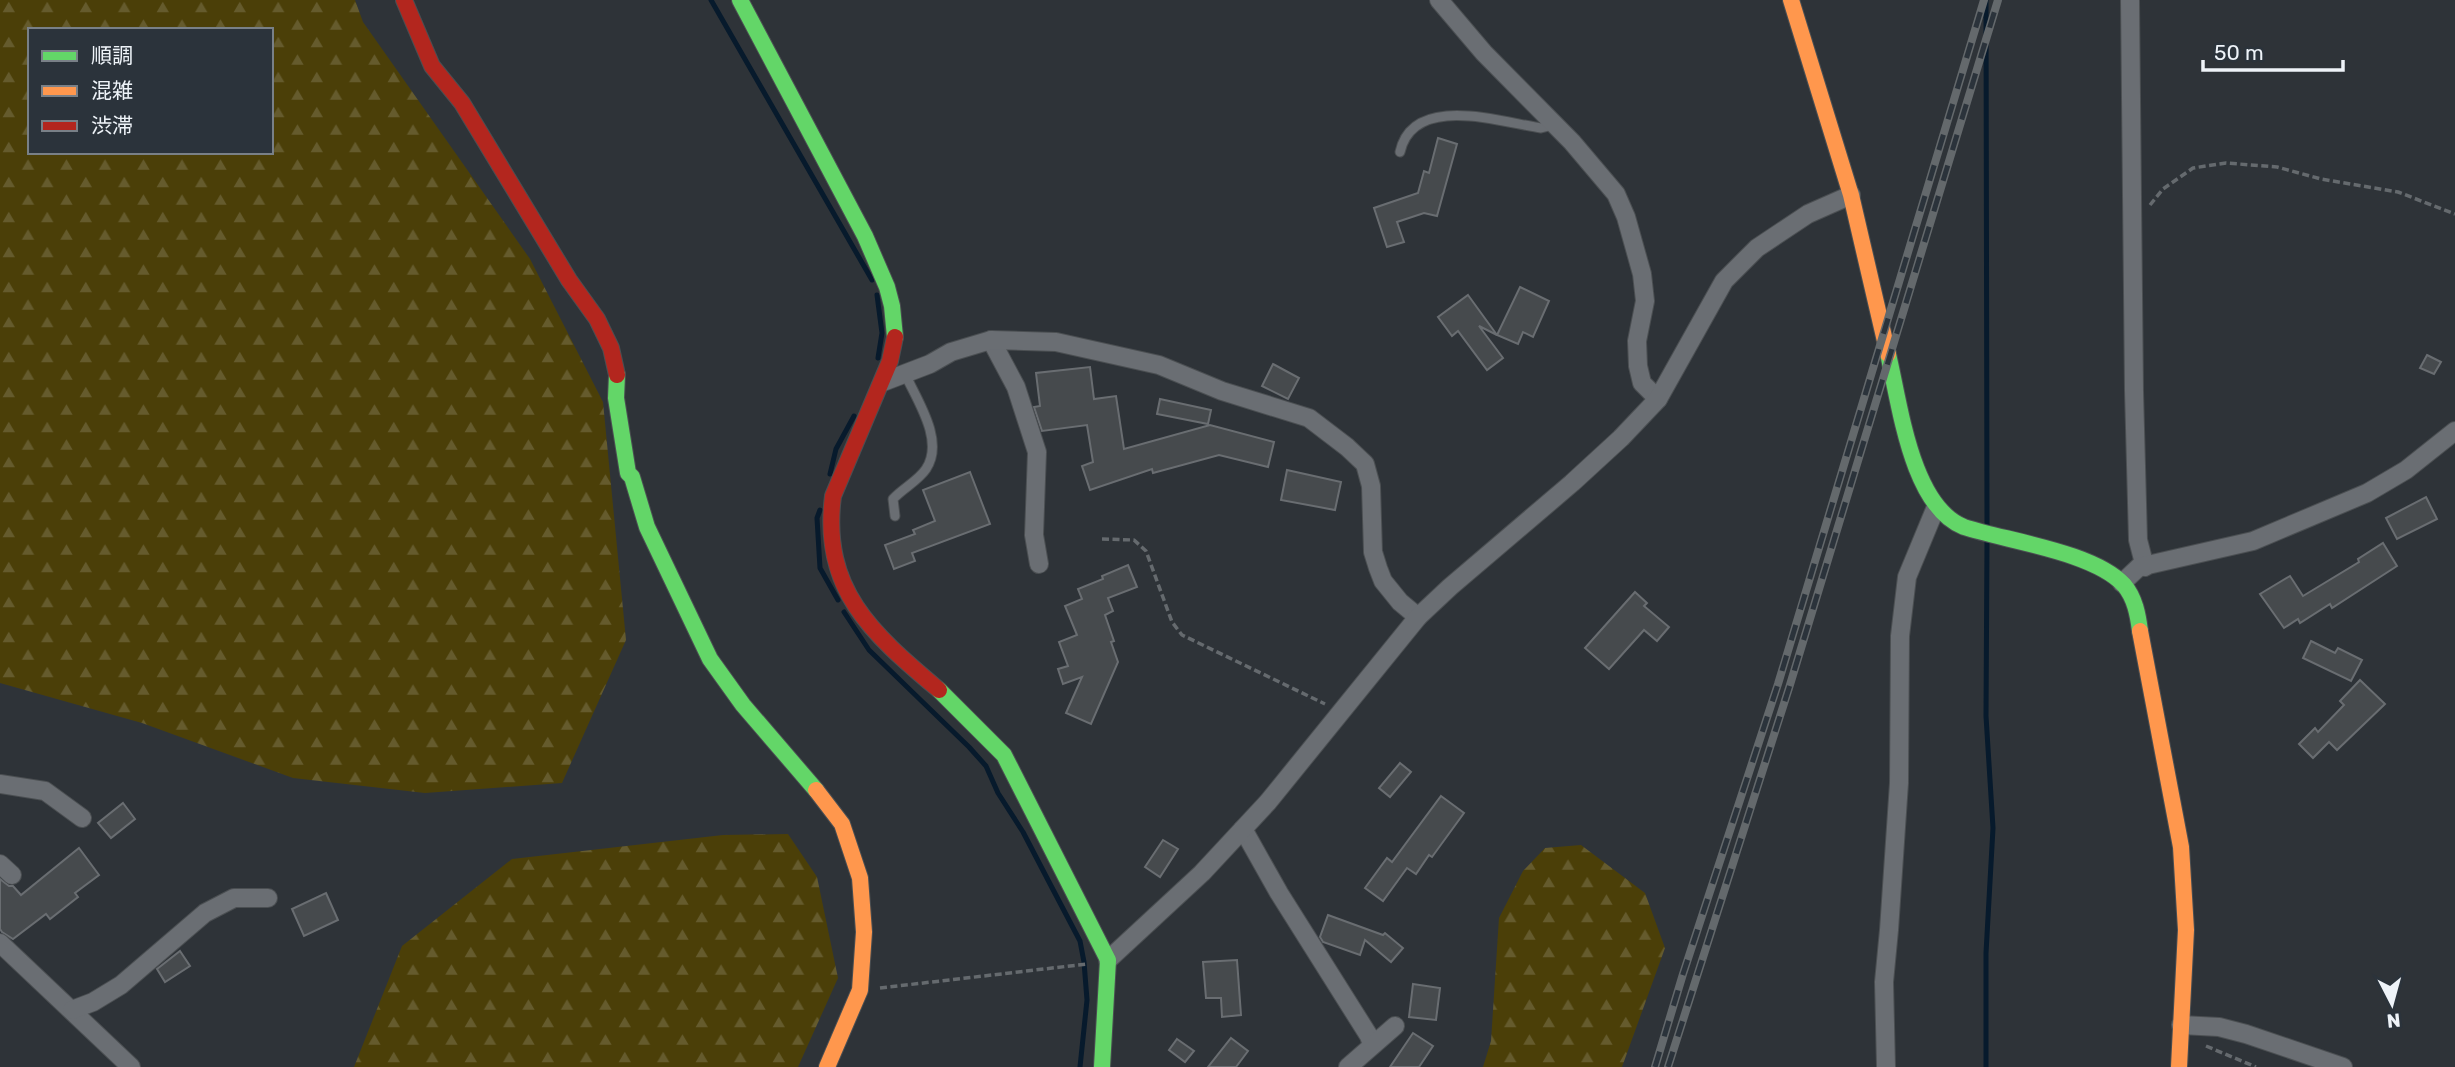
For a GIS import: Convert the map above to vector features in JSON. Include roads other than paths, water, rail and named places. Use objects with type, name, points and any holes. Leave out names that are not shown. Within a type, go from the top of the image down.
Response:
[{"type":"street","points":[[404,0],[432,66],[462,103],[569,280],[597,319],[611,348],[617,374],[616,398],[628,472],[632,477],[647,527],[710,659],[743,705],[842,824],[860,878],[864,932],[860,990],[827,1067]]},
{"type":"street","points":[[740,0],[865,236],[887,287],[892,306],[895,342],[883,382],[833,496],[831,543],[838,575],[854,606],[885,644],[942,693],[1004,755],[1108,960],[1102,1067]]},
{"type":"street","points":[[1439,0],[1485,53],[1555,124],[1616,194],[1626,217],[1642,274],[1645,301],[1637,341],[1638,366],[1642,383],[1658,399]]},
{"type":"street","points":[[1791,0],[1851,195],[1913,457],[1927,495],[1948,520],[2097,568],[2122,583],[2136,607],[2181,847],[2186,930],[2179,1067]]},
{"type":"street","points":[[2130,0],[2138,540],[2145,567]]},
{"type":"street","points":[[1108,960],[1202,873],[1268,802],[1418,617],[1572,483],[1658,399],[1724,281],[1768,241],[1808,214],[1851,195]]},
{"type":"street","points":[[883,382],[930,364],[951,352],[991,340],[1056,341],[1158,365],[1222,391],[1309,418],[1365,464],[1371,486],[1373,552],[1378,568],[1383,581],[1400,602],[1418,617]]},
{"type":"street","points":[[991,340],[1016,387],[1037,452],[1034,535],[1039,564]]},
{"type":"street","points":[[2122,583],[2139,567],[2233,547],[2289,527],[2367,493],[2429,453],[2455,431]]},
{"type":"street","points":[[1886,1067],[1884,982],[1899,783],[1900,636],[1907,577],[1936,507]]},
{"type":"street","points":[[0,784],[45,791],[82,818]]},
{"type":"street","points":[[1243,829],[1372,1045]]},
{"type":"street","points":[[72,1010],[93,1002],[121,985],[205,913],[234,898],[268,898]]},
{"type":"street","points":[[0,943],[131,1067]]},
{"type":"street","points":[[1348,1067],[1395,1026]]},
{"type":"street","points":[[2181,1031],[2218,1027],[2343,1067]]},
{"type":"lane","points":[[1400,152],[1402,142],[1413,126],[1434,118],[1468,117],[1541,128],[1555,124]]},
{"type":"lane","points":[[895,516],[893,499],[927,468],[933,452],[927,421],[905,374]]},
{"type":"waterway","points":[[711,0],[872,280]]},
{"type":"waterway","points":[[1986,0],[1987,525]]},
{"type":"waterway","points":[[877,295],[882,333],[878,358]]},
{"type":"waterway","points":[[830,474],[836,449],[854,416]]},
{"type":"waterway","points":[[820,510],[817,518],[820,568],[838,600]]},
{"type":"waterway","points":[[1986,1067],[1986,953],[1993,828],[1986,716],[1987,542]]},
{"type":"waterway","points":[[844,612],[869,650],[986,766],[998,793],[1023,832],[1080,941],[1087,1000],[1080,1067]]},
{"type":"railway","points":[[1655,1067],[1778,684],[1984,0]]},
{"type":"railway","points":[[1668,1067],[1789,688],[1998,0]]}]
